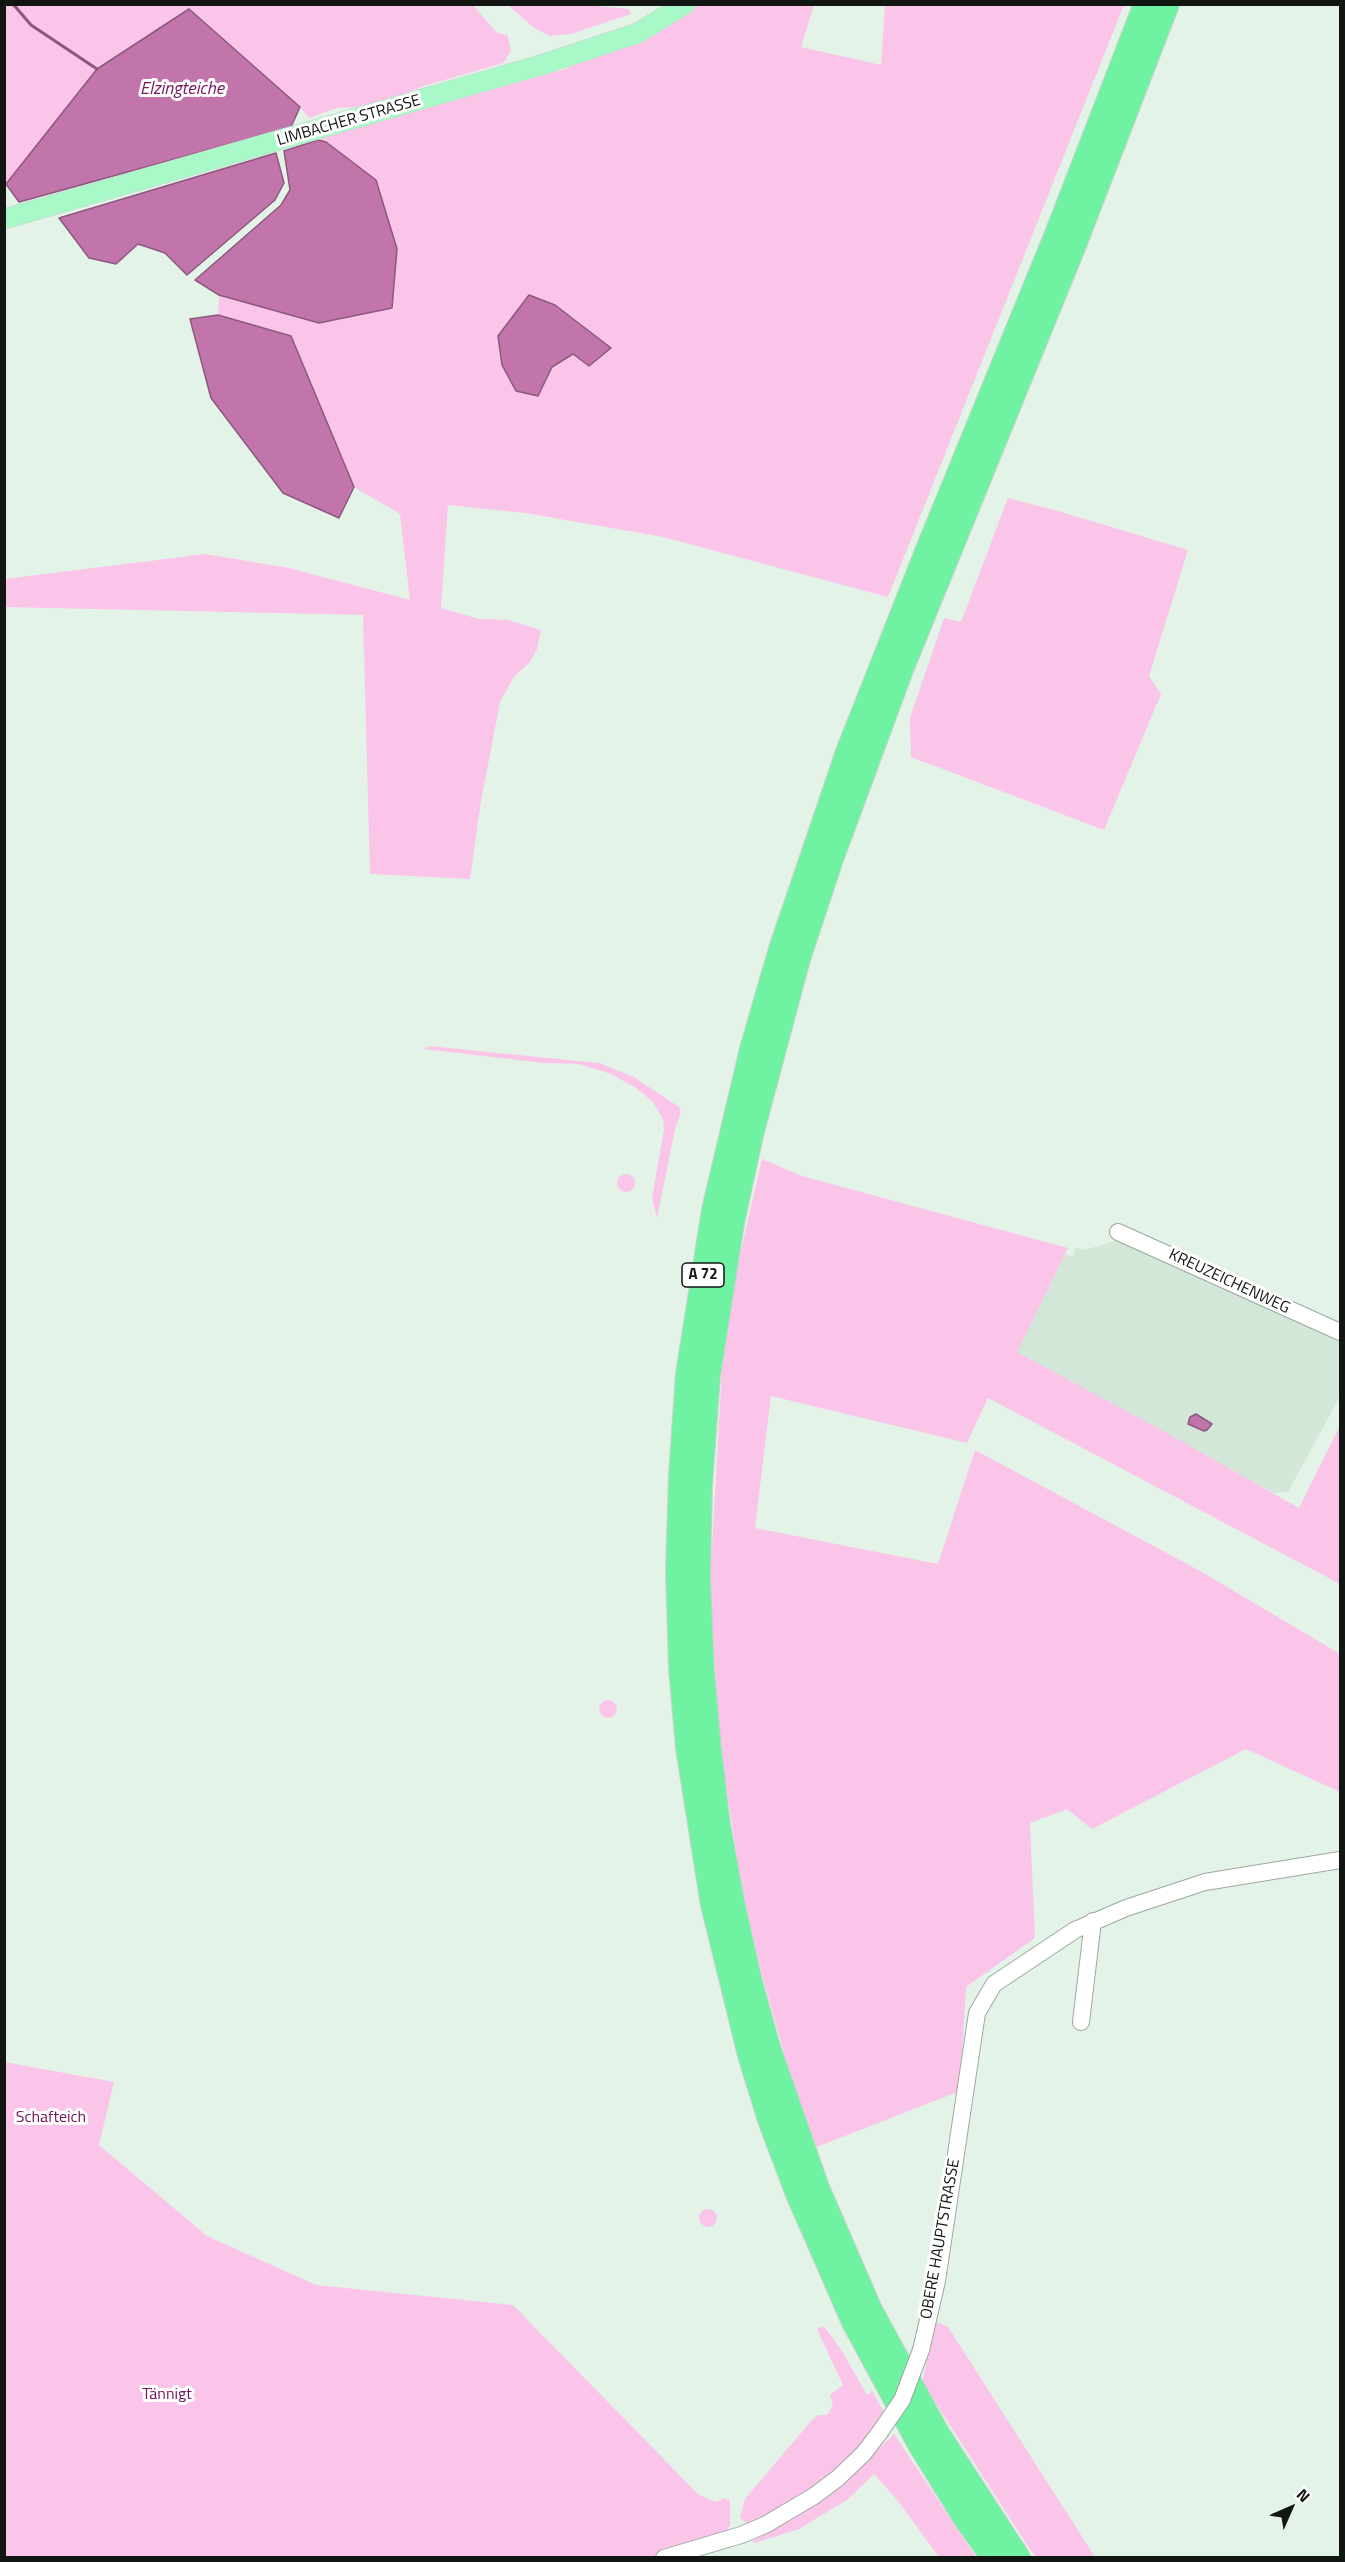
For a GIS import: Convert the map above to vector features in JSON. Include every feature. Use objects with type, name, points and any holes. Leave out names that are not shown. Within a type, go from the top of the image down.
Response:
[{"type":"highway","name":"A 72","points":[[994,2558],[966,2519],[921,2446],[854,2322],[798,2194],[770,2120],[750,2055],[713,1905],[688,1748],[681,1668],[678,1571],[681,1475],[688,1374],[714,1210],[752,1049],[782,949],[818,838],[885,657],[1057,234],[1146,4]]},
{"type":"highway","name":"A 72","points":[[1018,2558],[937,2433],[870,2310],[817,2188],[768,2047],[750,1982],[718,1825],[702,1671],[698,1577],[700,1485],[708,1376],[732,1224],[751,1135],[798,959],[831,859],[902,667],[1074,244],[1167,4]]},
{"type":"main road","name":"LIMBACHER STRASSE","points":[[4,219],[541,65],[638,33],[685,4]]},
{"type":"street","name":"KREUZEICHENWEG","points":[[1118,1232],[1341,1332]]},
{"type":"street","name":"OBERE HAUPTSTRASSE","points":[[664,2558],[741,2535],[765,2525],[814,2496],[864,2453],[902,2400],[921,2350],[937,2281],[977,2013],[980,2004],[994,1984],[1004,1975],[1075,1930],[1150,1899],[1205,1882],[1341,1860]]},
{"type":"street","points":[[1081,2022],[1093,1921]]},
{"type":"shaded area","points":[[1121,1239],[1340,1340],[1340,1396],[1288,1492],[1274,1493],[1016,1352],[1065,1254],[1073,1257],[1075,1248],[1085,1250]]},
{"type":"green space","points":[[4,5],[473,5],[496,32],[508,36],[511,51],[503,63],[424,86],[375,106],[337,108],[309,118],[300,107],[97,69],[5,185]]},
{"type":"green space","points":[[508,5],[585,5],[629,9],[631,14],[571,34],[550,36],[534,28]]},
{"type":"green space","points":[[699,5],[814,5],[801,47],[881,65],[885,5],[1124,5],[888,597],[663,537],[525,513],[448,505],[441,608],[479,619],[508,620],[541,630],[537,649],[530,662],[514,677],[500,702],[481,801],[470,879],[370,874],[363,615],[5,607],[5,579],[206,554],[289,568],[410,600],[400,514],[354,487],[291,337],[218,315],[219,295],[319,323],[376,180],[326,142],[317,138],[563,70],[641,37],[687,14]],"holes":[[[611,348],[573,354],[552,367],[538,396],[502,365]]]},
{"type":"green space","points":[[1008,498],[1188,550],[1149,676],[1161,694],[1104,830],[911,757],[910,718],[944,618],[961,622]]},
{"type":"green space","points":[[429,1046],[599,1063],[634,1077],[679,1107],[681,1112],[675,1129],[657,1218],[652,1198],[664,1130],[663,1119],[653,1102],[636,1088],[611,1074],[579,1064],[543,1063],[424,1049]]},
{"type":"green space","points":[[762,1159],[802,1176],[1068,1248],[1017,1352],[1299,1508],[1340,1425],[1340,1584],[988,1398],[967,1443],[771,1396],[755,1528],[938,1564],[975,1450],[1202,1572],[1340,1654],[1340,1792],[1246,1749],[1092,1829],[1067,1809],[1030,1823],[1035,1938],[966,1987],[960,2091],[814,2148],[795,2092],[761,1971],[741,1883],[719,1740],[710,1581],[722,1369],[738,1263]]},
{"type":"green space","points":[[626,1174],[634,1179],[635,1183],[630,1191],[626,1192],[618,1187],[617,1183],[622,1175]]},
{"type":"green space","points":[[608,1700],[616,1705],[617,1709],[612,1717],[608,1718],[600,1713],[599,1709],[604,1701]]},
{"type":"green space","name":"Tännigt","points":[[4,2062],[114,2082],[99,2145],[207,2236],[316,2285],[513,2305],[699,2495],[716,2502],[725,2498],[730,2501],[730,2525],[727,2531],[675,2558],[5,2557]]},
{"type":"green space","points":[[708,2209],[716,2214],[717,2218],[712,2226],[708,2227],[700,2222],[699,2218],[704,2210]]},
{"type":"green space","points":[[936,2322],[948,2327],[1095,2557],[1036,2557],[1031,2551],[922,2382]]},
{"type":"green space","points":[[824,2326],[842,2351],[867,2395],[872,2391],[884,2412],[867,2440],[844,2468],[750,2527],[740,2518],[745,2499],[812,2420],[818,2415],[827,2415],[833,2406],[830,2395],[843,2385],[817,2329]]},
{"type":"green space","points":[[894,2434],[976,2557],[939,2557],[898,2501],[874,2474],[847,2500],[799,2529],[755,2543],[752,2541],[800,2515],[836,2489]]},
{"type":"water","name":"Elzingteiche","points":[[189,9],[300,107],[291,127],[19,202],[6,184],[97,69]]},
{"type":"water","points":[[318,140],[326,142],[376,180],[397,249],[392,308],[319,323],[219,295],[195,280],[281,205],[290,190],[284,151]]},
{"type":"water","points":[[276,153],[284,183],[275,200],[187,275],[165,253],[138,244],[116,264],[89,258],[59,218]]},
{"type":"water","points":[[529,295],[555,305],[611,348],[589,366],[573,354],[552,367],[538,396],[516,391],[502,365],[498,336]]},
{"type":"water","points":[[218,315],[291,336],[354,487],[339,518],[283,493],[211,398],[190,319]]},
{"type":"water","points":[[1196,1414],[1212,1424],[1207,1430],[1204,1431],[1188,1424],[1190,1417]]},
{"type":"waterway","points":[[13,4],[31,25],[97,69]]},
{"type":"park label","name":"Schafteich","points":[[51,2118]]}]
